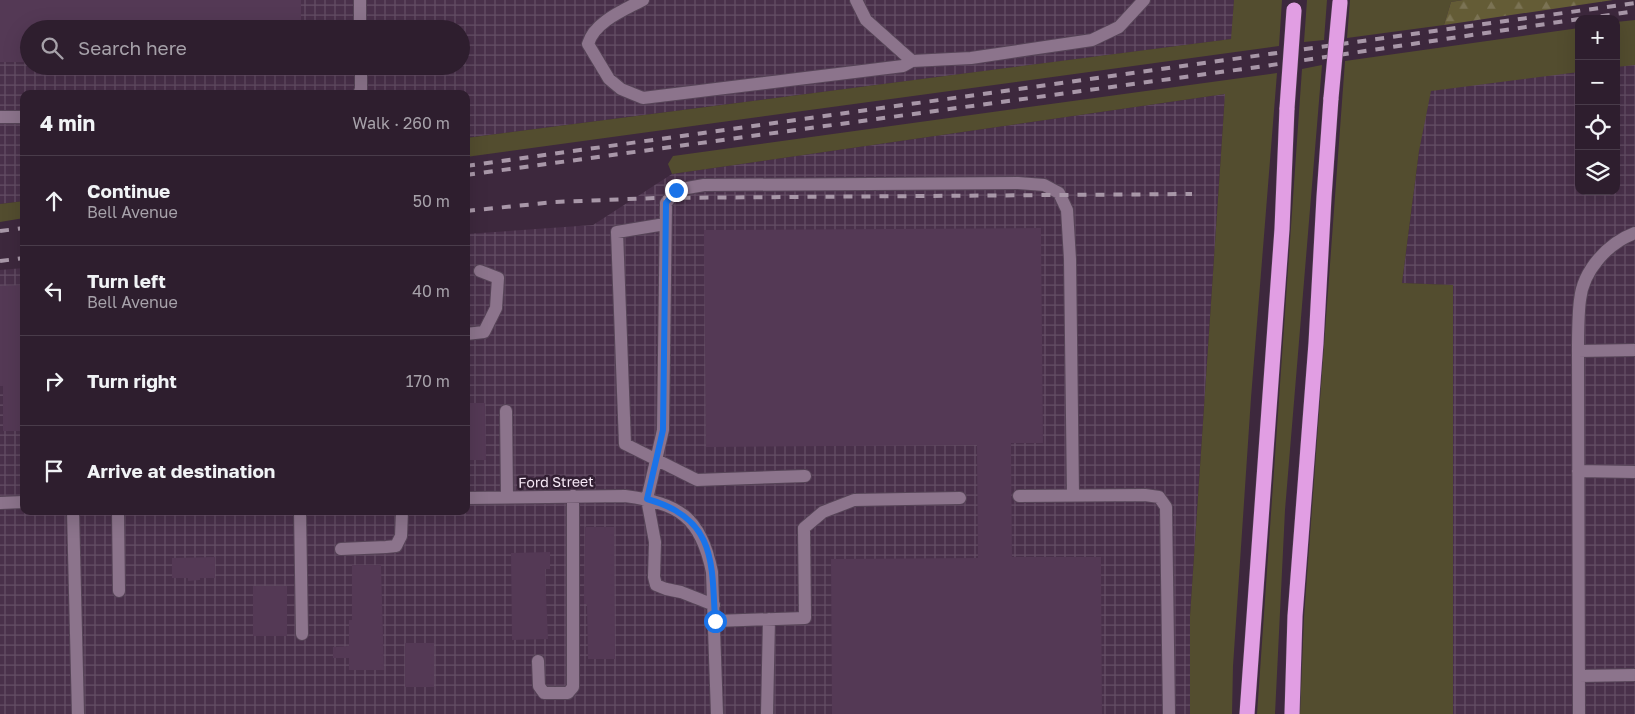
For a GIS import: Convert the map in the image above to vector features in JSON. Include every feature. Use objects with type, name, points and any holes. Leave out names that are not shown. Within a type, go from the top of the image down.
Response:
[{"type":"highway","points":[[1292,714],[1295,616],[1316,343],[1331,98],[1340,1]]},
{"type":"highway","points":[[1247,714],[1282,229],[1294,5]]},
{"type":"street","points":[[360,0],[360,20]]},
{"type":"street","points":[[643,0],[606,21],[591,35],[588,44],[609,79],[621,89],[643,98],[903,66],[912,61],[971,58],[1092,40],[1119,27],[1141,1]]},
{"type":"street","points":[[856,0],[866,20],[912,61]]},
{"type":"street","points":[[361,75],[361,90]]},
{"type":"street","points":[[0,117],[20,117]]},
{"type":"street","points":[[714,605],[681,592],[666,589],[656,584],[654,577],[655,542],[647,499],[663,430],[666,203],[676,190],[704,185],[1018,183],[1044,185],[1059,193],[1067,210],[1070,259],[1073,495]]},
{"type":"street","points":[[665,224],[617,232],[626,444],[697,480],[805,476]]},
{"type":"street","points":[[1579,714],[1578,351],[1580,298],[1591,270],[1603,253],[1615,243],[1635,233]]},
{"type":"street","points":[[470,334],[484,332],[496,308],[498,278],[480,271]]},
{"type":"street","points":[[1578,351],[1635,350]]},
{"type":"street","points":[[506,411],[507,497]]},
{"type":"street","points":[[1578,471],[1635,472]]},
{"type":"street","points":[[1018,496],[1145,495],[1159,497],[1166,507],[1169,714]]},
{"type":"street","points":[[538,661],[539,686],[544,692],[568,693],[573,687],[572,496]]},
{"type":"street","name":"Ford Street","points":[[470,498],[625,496],[665,504],[678,511],[690,521],[700,534],[708,552],[712,572],[715,621],[716,714]]},
{"type":"street","points":[[715,621],[805,618],[804,528],[823,512],[854,500],[960,498]]},
{"type":"street","points":[[0,503],[20,502]]},
{"type":"street","points":[[73,515],[78,714]]},
{"type":"street","points":[[118,515],[119,591]]},
{"type":"street","points":[[300,515],[302,634]]},
{"type":"street","points":[[340,548],[396,546],[401,536],[402,515]]},
{"type":"street","points":[[767,714],[769,619]]},
{"type":"street","points":[[1579,676],[1635,675]]},
{"type":"shaded area","points":[[0,0],[1234,0],[1232,39],[470,137],[470,90],[20,90],[20,202],[0,204]]},
{"type":"shaded area","points":[[1234,0],[1282,0],[1279,46],[470,156],[470,137],[1231,39]]},
{"type":"shaded area","points":[[1307,0],[1327,0],[1324,40],[1304,42]]},
{"type":"shaded area","points":[[1350,0],[1463,0],[1451,2],[1444,25],[1347,38]]},
{"type":"shaded area","points":[[1635,20],[1635,65],[1620,67],[1620,22]]},
{"type":"shaded area","points":[[1575,29],[1575,73],[1431,91],[1419,151],[1402,283],[1453,285],[1453,714],[1300,714],[1304,617],[1345,61]]},
{"type":"shaded area","points":[[1635,51],[1635,714],[1453,714],[1453,285],[1402,283],[1419,151],[1415,83],[1575,60],[1575,195],[1620,195],[1620,53]]},
{"type":"shaded area","points":[[1322,65],[1285,510],[1275,714],[1257,714],[1302,69]]},
{"type":"shaded area","points":[[1277,73],[1251,398],[1233,666],[1232,714],[1190,714],[1190,616],[1225,94],[672,174],[668,164],[673,156]]},
{"type":"shaded area","points":[[1225,94],[1190,616],[1190,714],[0,714],[0,270],[20,268],[20,515],[470,515],[470,234],[593,225],[672,174]]},
{"type":"shaded area","points":[[20,202],[20,219],[0,222],[0,204]]},
{"type":"green space","points":[[1463,0],[1613,0],[1444,25],[1451,2]]},
{"type":"building","points":[[0,0],[301,0],[301,20],[20,20],[20,62],[0,62]]},
{"type":"building","points":[[1041,228],[1043,443],[1011,443],[1012,557],[1101,557],[1102,714],[832,714],[831,559],[978,558],[977,445],[706,447],[704,230]]},
{"type":"building","points":[[20,285],[20,431],[3,431],[3,386],[0,386],[0,286]]},
{"type":"building","points":[[470,403],[485,403],[486,460],[470,460]]},
{"type":"building","points":[[585,527],[614,527],[615,659],[588,659],[587,604],[584,604]]},
{"type":"building","points":[[550,552],[550,569],[545,569],[548,639],[512,640],[511,553]]},
{"type":"building","points":[[215,557],[215,578],[200,578],[200,580],[188,581],[188,578],[172,578],[172,558]]},
{"type":"building","points":[[352,565],[381,565],[384,670],[349,670],[349,658],[333,658],[333,647],[349,646],[349,620],[352,620]]},
{"type":"building","points":[[253,586],[287,586],[287,636],[253,636]]},
{"type":"building","points":[[405,643],[434,643],[434,687],[405,687]]},
{"type":"railway","points":[[470,165],[1635,3]]},
{"type":"railway","points":[[1609,15],[1635,11]]},
{"type":"railway","points":[[470,174],[1265,66],[1575,20]]},
{"type":"railway","points":[[470,211],[555,202],[655,198],[1192,194]]},
{"type":"railway","points":[[0,231],[20,228]]},
{"type":"railway","points":[[0,261],[20,258]]},
{"type":"route","points":[[676,190],[666,203],[663,430],[647,499],[665,504],[678,511],[690,521],[700,534],[708,552],[712,572],[715,621]]}]
